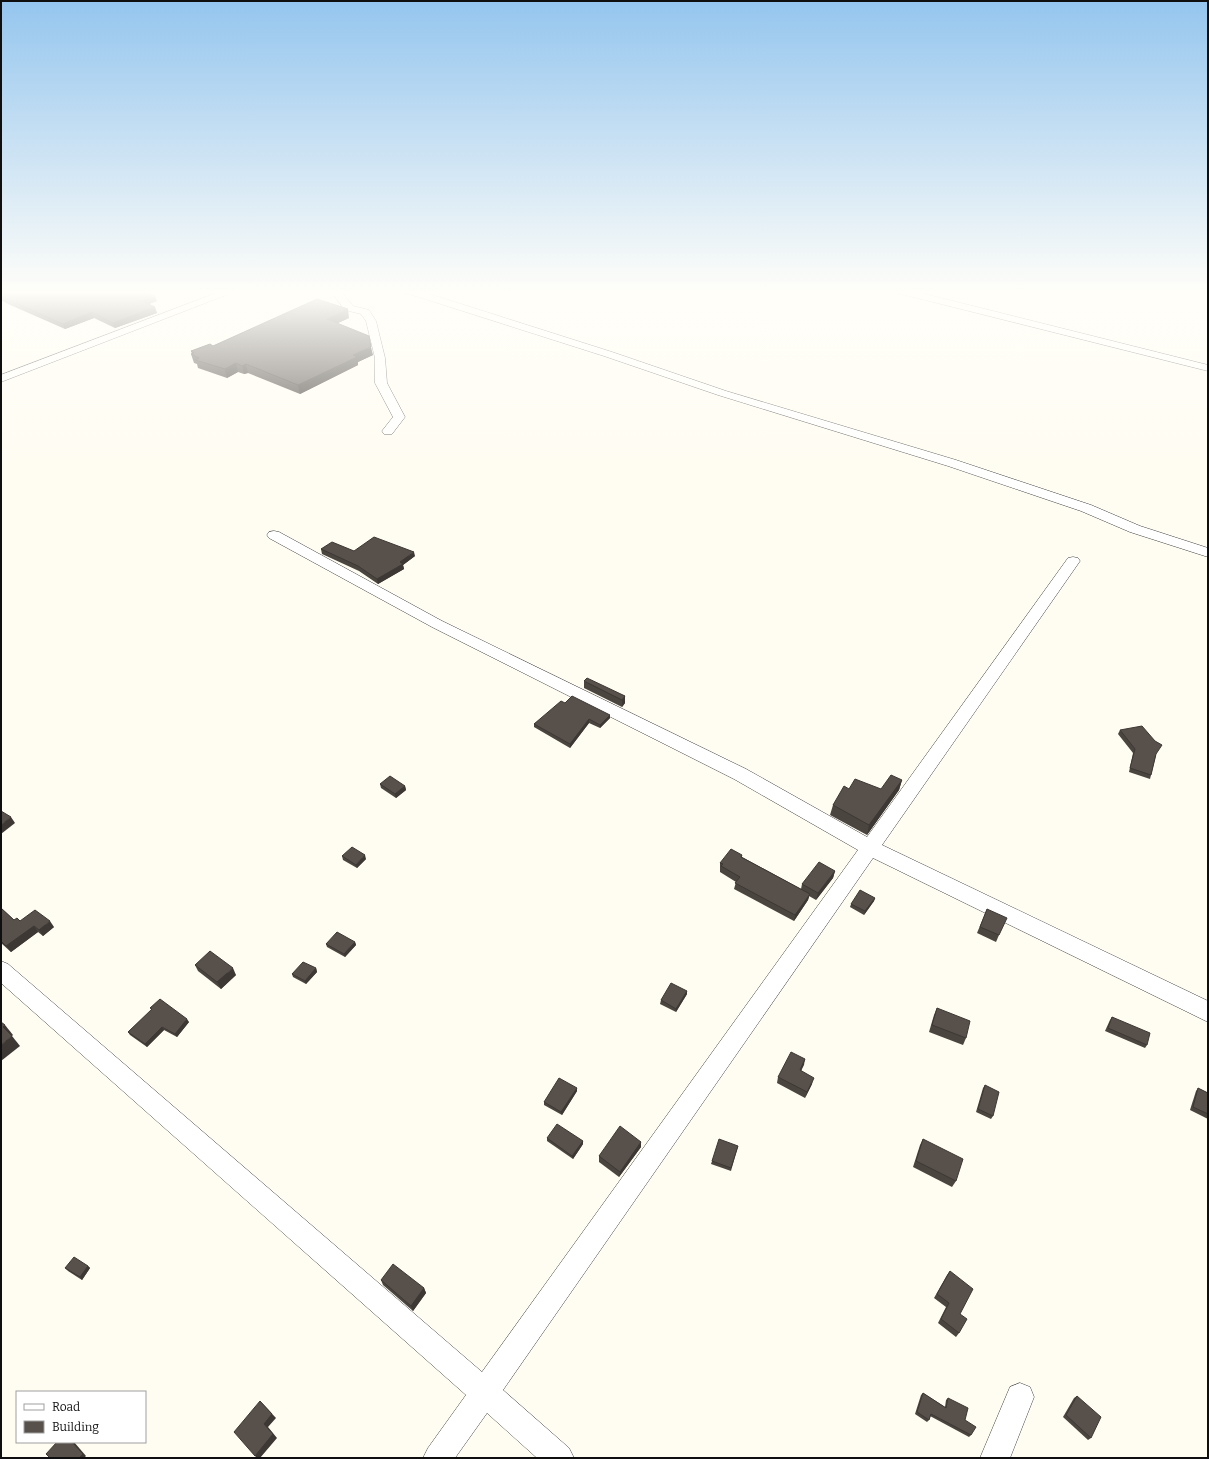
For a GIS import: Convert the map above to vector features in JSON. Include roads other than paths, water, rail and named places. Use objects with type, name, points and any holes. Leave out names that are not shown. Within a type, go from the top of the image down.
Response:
[{"type":"street","points":[[1,379],[56,358]]},
{"type":"street","points":[[380,358],[381,383],[398,417],[388,431]]},
{"type":"street","points":[[620,358],[722,394],[952,463],[1086,508],[1135,528],[1208,553]]},
{"type":"street","points":[[1169,358],[1208,368]]},
{"type":"street","points":[[274,535],[437,624],[740,774],[870,848],[1208,1012]]},
{"type":"street","points":[[438,1458],[1073,561]]},
{"type":"street","points":[[1,970],[559,1458]]},
{"type":"street","points":[[995,1458],[1020,1397]]}]
